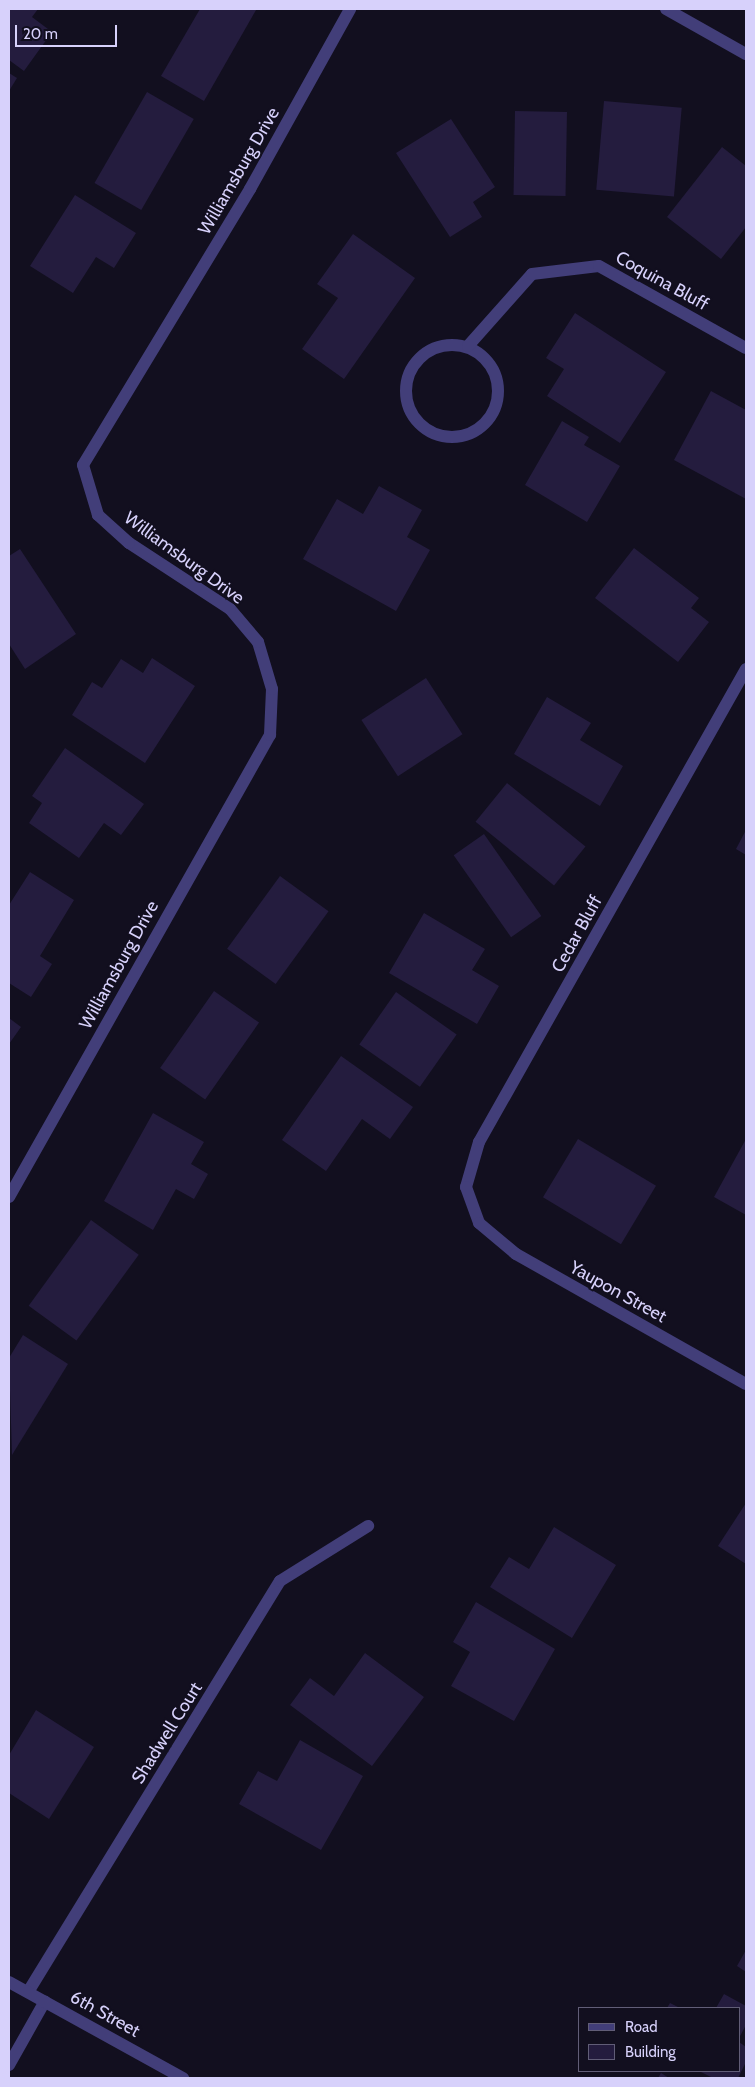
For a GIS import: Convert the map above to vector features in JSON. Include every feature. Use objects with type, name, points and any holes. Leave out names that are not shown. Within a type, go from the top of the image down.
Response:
[{"type":"street","name":"Williamsburg Drive","points":[[9,1197],[270,735],[272,689],[258,642],[230,609],[129,543],[98,515],[83,465],[250,189],[350,9]]},
{"type":"street","points":[[666,9],[746,54]]},
{"type":"street","name":"Coquina Bluff","points":[[468,346],[532,274],[599,266],[746,348]]},
{"type":"street","points":[[443,344],[468,346],[488,360],[498,382],[496,407],[482,427],[460,438],[436,436],[416,422],[409,407],[407,375],[428,352],[443,344]]},
{"type":"street","name":"Cedar Bluff","points":[[479,1222],[466,1187],[479,1142],[746,669]]},
{"type":"street","name":"Yaupon Street","points":[[479,1222],[516,1254],[746,1384]]},
{"type":"street","name":"Shadwell Court","points":[[28,1992],[280,1581],[368,1526]]},
{"type":"street","name":"6th Street","points":[[9,1982],[183,2078]]},
{"type":"street","points":[[9,2066],[45,2001]]},
{"type":"building","points":[[9,9],[38,9],[32,17],[52,32],[24,71],[9,60]]},
{"type":"building","points":[[200,9],[256,10],[204,101],[161,76]]},
{"type":"building","points":[[9,73],[17,78],[9,91]]},
{"type":"building","points":[[147,92],[194,119],[141,210],[95,183]]},
{"type":"building","points":[[604,101],[682,108],[674,196],[596,190]]},
{"type":"building","points":[[515,111],[567,112],[566,196],[514,195]]},
{"type":"building","points":[[451,119],[495,187],[473,202],[482,217],[450,237],[396,153]]},
{"type":"building","points":[[722,147],[746,166],[746,227],[721,259],[667,217]]},
{"type":"building","points":[[75,195],[136,233],[114,268],[96,257],[73,293],[30,266]]},
{"type":"building","points":[[353,234],[415,278],[344,379],[302,349],[338,298],[317,284]]},
{"type":"building","points":[[575,313],[666,372],[620,443],[547,396],[564,369],[546,358]]},
{"type":"building","points":[[711,391],[746,410],[746,499],[674,460]]},
{"type":"building","points":[[562,421],[589,437],[584,445],[620,466],[587,522],[525,485]]},
{"type":"building","points":[[379,486],[422,510],[407,537],[430,550],[396,611],[303,559],[337,499],[363,514]]},
{"type":"building","points":[[634,548],[699,598],[691,608],[709,622],[678,662],[595,598]]},
{"type":"building","points":[[20,549],[76,634],[25,669],[9,644],[9,556]]},
{"type":"building","points":[[152,658],[195,686],[145,763],[72,715],[92,682],[102,688],[121,659],[143,673]]},
{"type":"building","points":[[426,678],[462,734],[398,776],[361,720]]},
{"type":"building","points":[[547,697],[591,723],[580,740],[623,766],[600,806],[514,754]]},
{"type":"building","points":[[65,748],[144,804],[121,835],[104,823],[79,858],[29,823],[42,803],[32,796]]},
{"type":"building","points":[[507,783],[585,847],[554,885],[476,822]]},
{"type":"building","points":[[746,830],[746,855],[736,849]]},
{"type":"building","points":[[484,834],[541,916],[511,937],[454,855]]},
{"type":"building","points":[[30,872],[74,900],[40,956],[52,964],[31,997],[9,983],[9,905]]},
{"type":"building","points":[[280,876],[329,911],[276,984],[227,949]]},
{"type":"building","points":[[424,913],[485,949],[472,970],[499,986],[477,1024],[389,973]]},
{"type":"building","points":[[214,991],[259,1023],[205,1100],[160,1068]]},
{"type":"building","points":[[396,992],[457,1034],[420,1087],[359,1044]]},
{"type":"building","points":[[9,1018],[21,1027],[9,1044]]},
{"type":"building","points":[[341,1056],[413,1107],[390,1139],[362,1119],[326,1171],[282,1140]]},
{"type":"building","points":[[153,1113],[204,1142],[191,1164],[208,1174],[194,1199],[176,1189],[153,1230],[104,1201]]},
{"type":"building","points":[[578,1139],[656,1186],[621,1244],[543,1197]]},
{"type":"building","points":[[746,1139],[746,1215],[714,1197]]},
{"type":"building","points":[[91,1220],[139,1255],[76,1340],[29,1306]]},
{"type":"building","points":[[23,1335],[68,1364],[12,1455],[9,1358]]},
{"type":"building","points":[[746,1503],[746,1564],[718,1546]]},
{"type":"building","points":[[554,1527],[616,1565],[572,1638],[490,1587],[509,1557],[529,1569]]},
{"type":"building","points":[[476,1602],[555,1649],[514,1721],[451,1686],[470,1652],[453,1642]]},
{"type":"building","points":[[365,1653],[424,1697],[372,1766],[290,1705],[310,1678],[334,1696]]},
{"type":"building","points":[[36,1710],[94,1747],[49,1819],[9,1793],[9,1755]]},
{"type":"building","points":[[300,1740],[363,1776],[321,1850],[239,1804],[258,1771],[277,1781]]},
{"type":"building","points":[[746,1950],[746,1972],[737,1966]]},
{"type":"building","points":[[724,1994],[746,2006],[746,2025],[740,2036],[740,2007],[717,2007]]},
{"type":"building","points":[[670,2003],[678,2007],[668,2007]]},
{"type":"building","points":[[740,2043],[746,2047],[746,2062],[738,2078],[713,2078],[701,2072],[740,2072]]},
{"type":"building","points":[[661,2073],[669,2078],[658,2078]]}]
